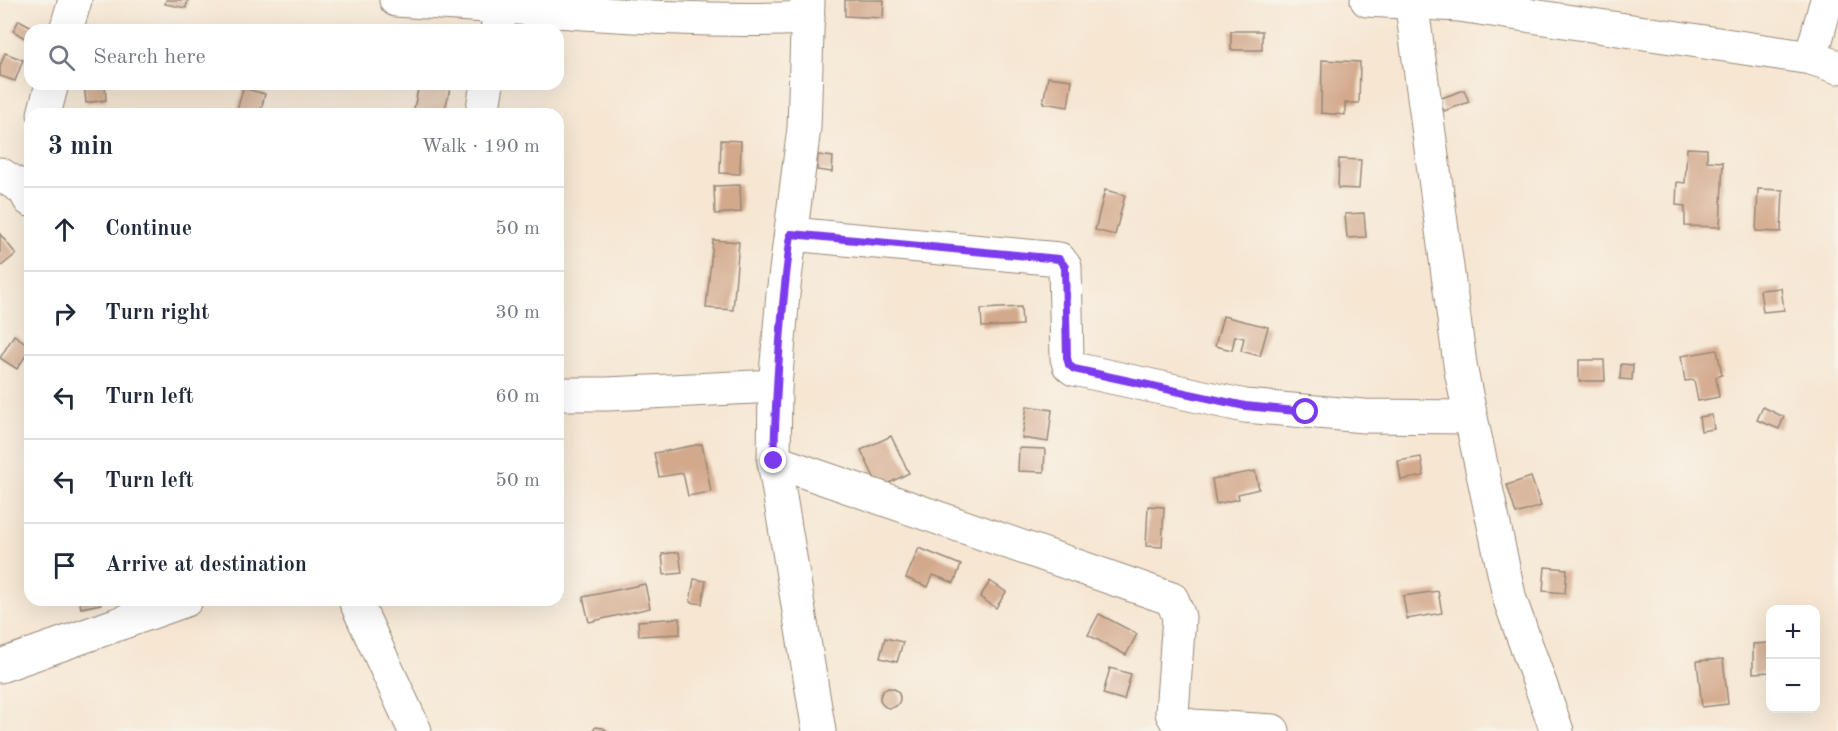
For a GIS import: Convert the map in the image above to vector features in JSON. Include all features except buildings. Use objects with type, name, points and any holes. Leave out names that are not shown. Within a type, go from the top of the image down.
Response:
[{"type":"street","points":[[68,24],[75,0]]},
{"type":"street","points":[[396,0],[499,19],[762,20],[808,9],[804,128],[783,294],[776,386],[774,461],[819,731]]},
{"type":"street","points":[[1367,0],[1459,5],[1825,63],[1827,0]]},
{"type":"street","points":[[1411,2],[1461,370],[1470,417],[1510,600],[1557,731]]},
{"type":"street","points":[[46,108],[50,90]]},
{"type":"street","points":[[483,108],[486,90]]},
{"type":"street","points":[[791,234],[1059,259],[1065,267],[1067,358],[1069,365],[1074,369],[1245,406],[1364,416],[1470,417]]},
{"type":"street","points":[[564,394],[776,386]]},
{"type":"street","points":[[774,461],[1172,599],[1179,617],[1172,713],[1177,722],[1192,726],[1273,731]]},
{"type":"street","points":[[0,666],[169,606]]},
{"type":"street","points":[[358,606],[415,731]]},
{"type":"route","points":[[774,461],[776,386],[783,294],[791,234],[1059,259],[1065,267],[1067,358],[1069,365],[1074,369],[1245,406],[1306,412]]}]
